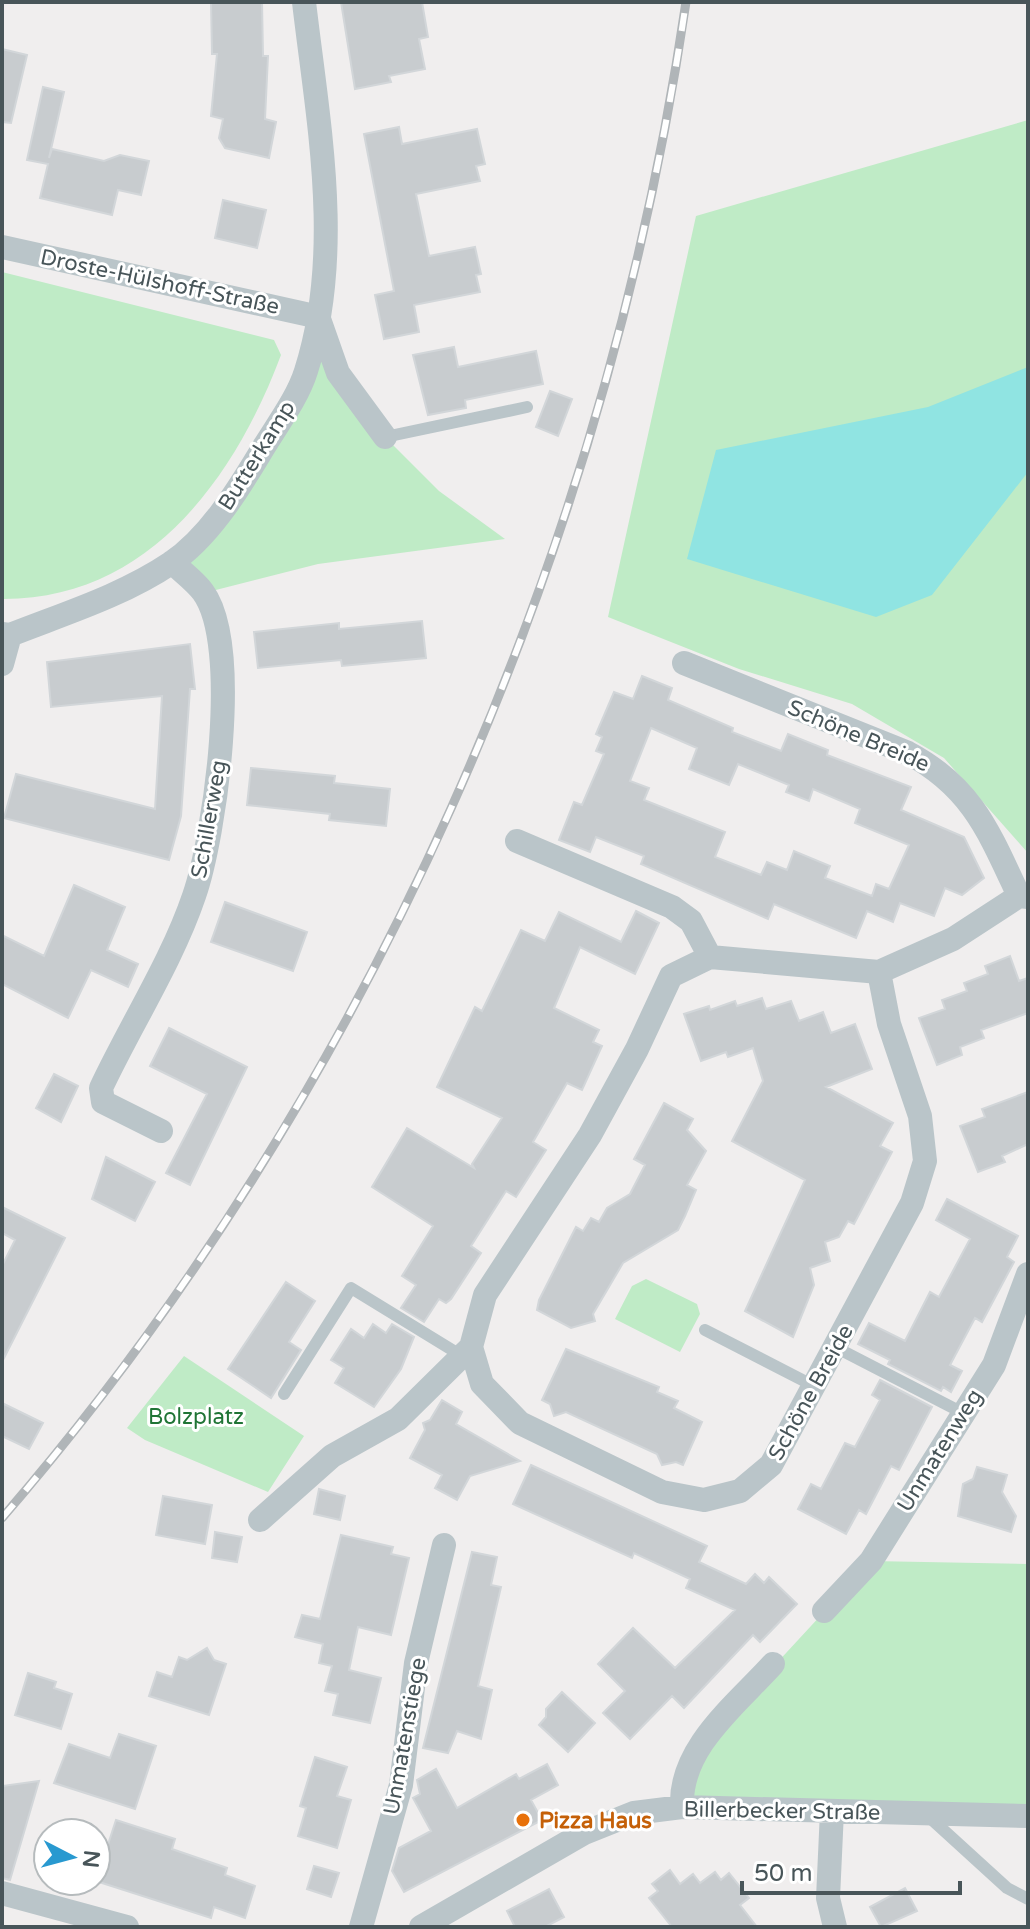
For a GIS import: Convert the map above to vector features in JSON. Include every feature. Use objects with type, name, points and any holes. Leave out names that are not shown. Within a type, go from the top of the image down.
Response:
[{"type":"street","name":"Butterkamp","points":[[2,664],[6,635],[105,598],[172,562],[215,520],[259,455],[306,373],[319,317],[327,231],[304,2]]},
{"type":"street","name":"Droste-Hülshoff-Straße","points":[[2,247],[319,317]]},
{"type":"street","name":"Butterkamp","points":[[319,317],[338,373],[385,437]]},
{"type":"street","name":"Schillerweg","points":[[161,1131],[103,1102],[101,1088],[193,899],[204,861],[216,787],[221,745],[220,645],[204,593],[172,562]]},
{"type":"street","name":"Schöne Breide","points":[[684,663],[908,753],[939,770],[968,798],[1023,896],[953,939],[879,972],[710,957]]},
{"type":"street","points":[[260,1520],[332,1456],[398,1419],[466,1351],[485,1295],[590,1135],[637,1049],[671,976],[710,957],[691,921],[672,907],[517,841]]},
{"type":"street","name":"Schöne Breide","points":[[466,1351],[482,1384],[520,1423],[662,1492],[704,1500],[740,1491],[771,1465],[912,1203],[925,1161],[920,1116],[889,1024],[879,972]]},
{"type":"street","name":"Unmatenweg","points":[[824,1611],[871,1561],[994,1365],[1028,1274]]},
{"type":"street","name":"Unmatenstiege","points":[[361,1927],[401,1785],[416,1663],[444,1545]]},
{"type":"street","points":[[682,1807],[681,1786],[691,1756],[773,1664]]},
{"type":"street","name":"Billerbecker Straße","points":[[421,1927],[584,1833],[634,1813],[682,1807],[1028,1816]]},
{"type":"street","points":[[832,1811],[828,1898],[835,1927]]},
{"type":"street","points":[[2,1893],[127,1927]]},
{"type":"lane","points":[[385,437],[527,407]]},
{"type":"lane","points":[[284,1394],[351,1288],[466,1351]]},
{"type":"lane","points":[[705,1330],[814,1386]]},
{"type":"lane","points":[[835,1347],[963,1413]]},
{"type":"lane","points":[[926,1814],[1007,1888],[1028,1899]]},
{"type":"green space","points":[[1028,120],[1028,853],[944,758],[852,704],[739,669],[608,617],[696,216]]},
{"type":"green space","points":[[2,272],[274,340],[281,355],[239,445],[211,487],[179,524],[142,555],[101,579],[54,594],[2,599]]},
{"type":"green space","points":[[319,317],[385,437],[439,491],[505,539],[318,564],[204,593],[172,562],[246,477]]},
{"type":"green space","points":[[646,1279],[697,1304],[700,1314],[680,1352],[615,1319],[632,1286]]},
{"type":"green space","name":"Bolzplatz","points":[[184,1356],[304,1436],[268,1492],[145,1440],[127,1428]]},
{"type":"green space","points":[[871,1561],[1028,1564],[1028,1816],[682,1807],[691,1756]]},
{"type":"water","points":[[1028,367],[1028,472],[932,595],[876,617],[687,559],[716,450],[928,407]]},
{"type":"building","points":[[211,2],[262,2],[263,56],[268,56],[265,119],[276,122],[269,158],[225,148],[219,138],[223,119],[211,116],[217,54],[212,54]]},
{"type":"building","points":[[341,2],[422,2],[428,37],[419,39],[425,69],[389,76],[391,82],[355,89]]},
{"type":"building","points":[[2,49],[27,55],[11,123],[2,122]]},
{"type":"building","points":[[43,87],[64,92],[49,158],[52,149],[104,161],[120,155],[149,161],[141,195],[118,190],[112,215],[40,198],[48,164],[27,160]]},
{"type":"building","points":[[399,127],[402,144],[477,129],[485,164],[476,166],[480,181],[416,194],[429,256],[475,247],[481,274],[476,275],[480,292],[414,305],[419,332],[384,339],[375,295],[394,291],[364,134]]},
{"type":"building","points":[[223,200],[266,210],[257,248],[215,238]]},
{"type":"building","points":[[454,347],[458,367],[536,351],[543,384],[465,400],[466,408],[428,415],[413,355]]},
{"type":"building","points":[[550,391],[572,399],[558,436],[536,427]]},
{"type":"building","points":[[422,621],[426,658],[342,666],[341,660],[258,668],[254,632],[339,623],[339,629]]},
{"type":"building","points":[[190,644],[195,689],[190,689],[181,816],[169,860],[4,818],[16,774],[155,809],[162,696],[51,707],[47,662]]},
{"type":"building","points":[[642,676],[672,688],[668,700],[733,728],[732,732],[781,751],[788,734],[828,750],[827,755],[911,787],[901,810],[964,837],[984,878],[962,895],[945,888],[934,916],[900,903],[893,922],[867,911],[856,938],[774,904],[768,919],[641,864],[644,856],[596,837],[590,852],[559,840],[574,802],[582,805],[604,754],[596,751],[602,737],[596,734],[614,692],[633,699]],"holes":[[[651,728],[697,748],[689,769],[729,785],[738,764],[789,785],[786,792],[809,801],[813,789],[860,809],[855,823],[909,845],[889,889],[876,884],[872,896],[825,878],[830,866],[794,851],[787,870],[767,862],[761,875],[715,857],[725,832],[644,800],[649,788],[630,781]]]},
{"type":"building","points":[[251,768],[335,776],[334,783],[390,789],[386,826],[329,820],[330,814],[247,805]]},
{"type":"building","points":[[74,885],[125,907],[107,950],[138,964],[128,987],[91,970],[68,1018],[2,984],[2,935],[44,956]]},
{"type":"building","points":[[225,902],[307,932],[293,971],[211,942]]},
{"type":"building","points":[[636,911],[659,923],[635,974],[580,947],[554,1008],[599,1030],[593,1042],[602,1046],[582,1090],[567,1083],[533,1142],[546,1150],[516,1197],[506,1191],[471,1246],[481,1253],[451,1299],[446,1303],[439,1299],[424,1322],[401,1308],[416,1285],[402,1276],[433,1226],[372,1187],[407,1128],[474,1168],[472,1164],[502,1118],[437,1087],[475,1007],[482,1011],[521,930],[545,941],[559,912],[621,942]]},
{"type":"building","points":[[1010,956],[1019,981],[1028,978],[1028,1013],[981,1030],[984,1038],[960,1047],[962,1055],[937,1065],[919,1018],[945,1009],[942,1000],[967,991],[964,983],[988,974],[985,966]]},
{"type":"building","points":[[762,998],[766,1009],[791,1001],[799,1021],[823,1012],[831,1033],[855,1024],[872,1069],[826,1087],[893,1123],[880,1146],[892,1152],[854,1224],[848,1221],[839,1237],[825,1242],[830,1261],[810,1268],[814,1285],[793,1337],[745,1311],[805,1180],[732,1141],[763,1081],[753,1048],[728,1057],[726,1052],[701,1061],[684,1014],[709,1006],[710,1010],[735,1001],[737,1006]]},
{"type":"building","points":[[169,1028],[247,1067],[190,1185],[166,1173],[207,1094],[150,1066]]},
{"type":"building","points":[[54,1074],[78,1086],[61,1122],[36,1108]]},
{"type":"building","points":[[1028,1092],[1028,1144],[1002,1156],[1005,1162],[978,1172],[960,1126],[985,1117],[982,1109]]},
{"type":"building","points":[[664,1103],[693,1119],[687,1130],[706,1151],[687,1185],[696,1190],[678,1230],[623,1263],[593,1314],[595,1321],[571,1328],[537,1310],[539,1300],[576,1227],[583,1231],[591,1218],[599,1222],[607,1208],[630,1194],[645,1165],[634,1159]]},
{"type":"building","points":[[106,1157],[155,1182],[135,1221],[92,1199]]},
{"type":"building","points":[[947,1199],[1018,1236],[1007,1257],[1014,1262],[982,1322],[975,1318],[950,1365],[962,1371],[951,1392],[943,1387],[941,1391],[888,1364],[890,1360],[858,1344],[869,1323],[905,1341],[930,1292],[939,1297],[970,1239],[936,1220]]},
{"type":"building","points":[[2,1207],[65,1238],[2,1362],[2,1266],[15,1240],[2,1233]]},
{"type":"building","points":[[286,1282],[315,1301],[289,1342],[301,1350],[271,1398],[228,1369]]},
{"type":"building","points":[[373,1324],[386,1333],[392,1324],[414,1337],[401,1369],[374,1407],[335,1383],[344,1368],[331,1360],[351,1329],[364,1338]]},
{"type":"building","points":[[566,1349],[659,1387],[657,1392],[678,1401],[674,1408],[702,1422],[683,1465],[676,1462],[662,1465],[657,1454],[566,1412],[554,1416],[550,1404],[542,1400]]},
{"type":"building","points":[[880,1380],[932,1407],[899,1470],[891,1466],[866,1514],[859,1510],[846,1534],[798,1509],[811,1484],[821,1489],[845,1443],[855,1447],[880,1400],[872,1395]]},
{"type":"building","points":[[442,1400],[462,1412],[456,1424],[520,1461],[470,1476],[457,1500],[435,1488],[442,1475],[410,1458],[425,1430],[423,1423],[430,1420]]},
{"type":"building","points":[[2,1403],[43,1423],[29,1449],[2,1436]]},
{"type":"building","points":[[531,1465],[707,1546],[699,1562],[746,1584],[755,1574],[764,1583],[769,1577],[797,1604],[760,1642],[753,1635],[684,1708],[672,1696],[630,1739],[603,1713],[625,1691],[598,1664],[633,1628],[675,1668],[735,1610],[686,1588],[690,1579],[634,1553],[632,1558],[513,1504]]},
{"type":"building","points":[[977,1467],[1007,1475],[1002,1492],[1016,1516],[1011,1532],[958,1516],[963,1484],[973,1479]]},
{"type":"building","points":[[319,1489],[345,1496],[340,1520],[314,1514]]},
{"type":"building","points":[[163,1496],[212,1505],[205,1544],[156,1535]]},
{"type":"building","points":[[215,1532],[242,1537],[237,1562],[212,1558]]},
{"type":"building","points":[[341,1535],[393,1547],[391,1554],[409,1558],[391,1635],[358,1627],[349,1670],[381,1678],[370,1723],[333,1715],[338,1694],[325,1691],[332,1666],[319,1663],[323,1644],[295,1637],[302,1615],[320,1619]]},
{"type":"building","points":[[472,1552],[497,1557],[491,1585],[501,1587],[478,1686],[492,1690],[481,1739],[457,1731],[448,1753],[423,1748]]},
{"type":"building","points":[[207,1648],[214,1660],[226,1664],[209,1715],[149,1696],[157,1672],[172,1677],[179,1657],[187,1660]]},
{"type":"building","points":[[28,1673],[56,1682],[54,1688],[72,1694],[61,1729],[15,1715]]},
{"type":"building","points":[[562,1692],[595,1723],[568,1752],[539,1725],[546,1717],[546,1709]]},
{"type":"building","points":[[119,1734],[156,1746],[135,1809],[54,1783],[69,1744],[110,1758]]},
{"type":"building","points":[[315,1757],[347,1767],[337,1796],[351,1800],[337,1848],[298,1836],[306,1808],[300,1806]]},
{"type":"building","points":[[547,1764],[558,1785],[531,1800],[542,1820],[404,1892],[392,1871],[399,1848],[431,1831],[413,1798],[420,1794],[417,1780],[436,1769],[457,1808],[516,1774],[519,1779]]},
{"type":"building","points":[[39,1781],[10,1880],[2,1878],[2,1786]]},
{"type":"building","points":[[116,1820],[175,1839],[172,1849],[227,1868],[225,1875],[255,1886],[245,1918],[214,1907],[211,1918],[112,1886],[112,1832]]},
{"type":"building","points":[[314,1866],[339,1873],[331,1897],[307,1889]]},
{"type":"building","points":[[670,1870],[680,1884],[693,1874],[700,1883],[715,1872],[721,1880],[729,1873],[749,1898],[740,1905],[757,1927],[672,1927],[649,1898],[658,1891],[652,1884]]},
{"type":"building","points":[[905,1888],[917,1911],[881,1927],[870,1907]]},
{"type":"building","points":[[549,1889],[564,1917],[545,1927],[515,1927],[507,1911]]},
{"type":"railway","points":[[2,1518],[133,1354],[252,1180],[358,998],[451,809],[530,613],[596,413],[648,209],[686,2]]},
{"type":"place","name":"Pizza Haus","points":[[523,1820]]}]
